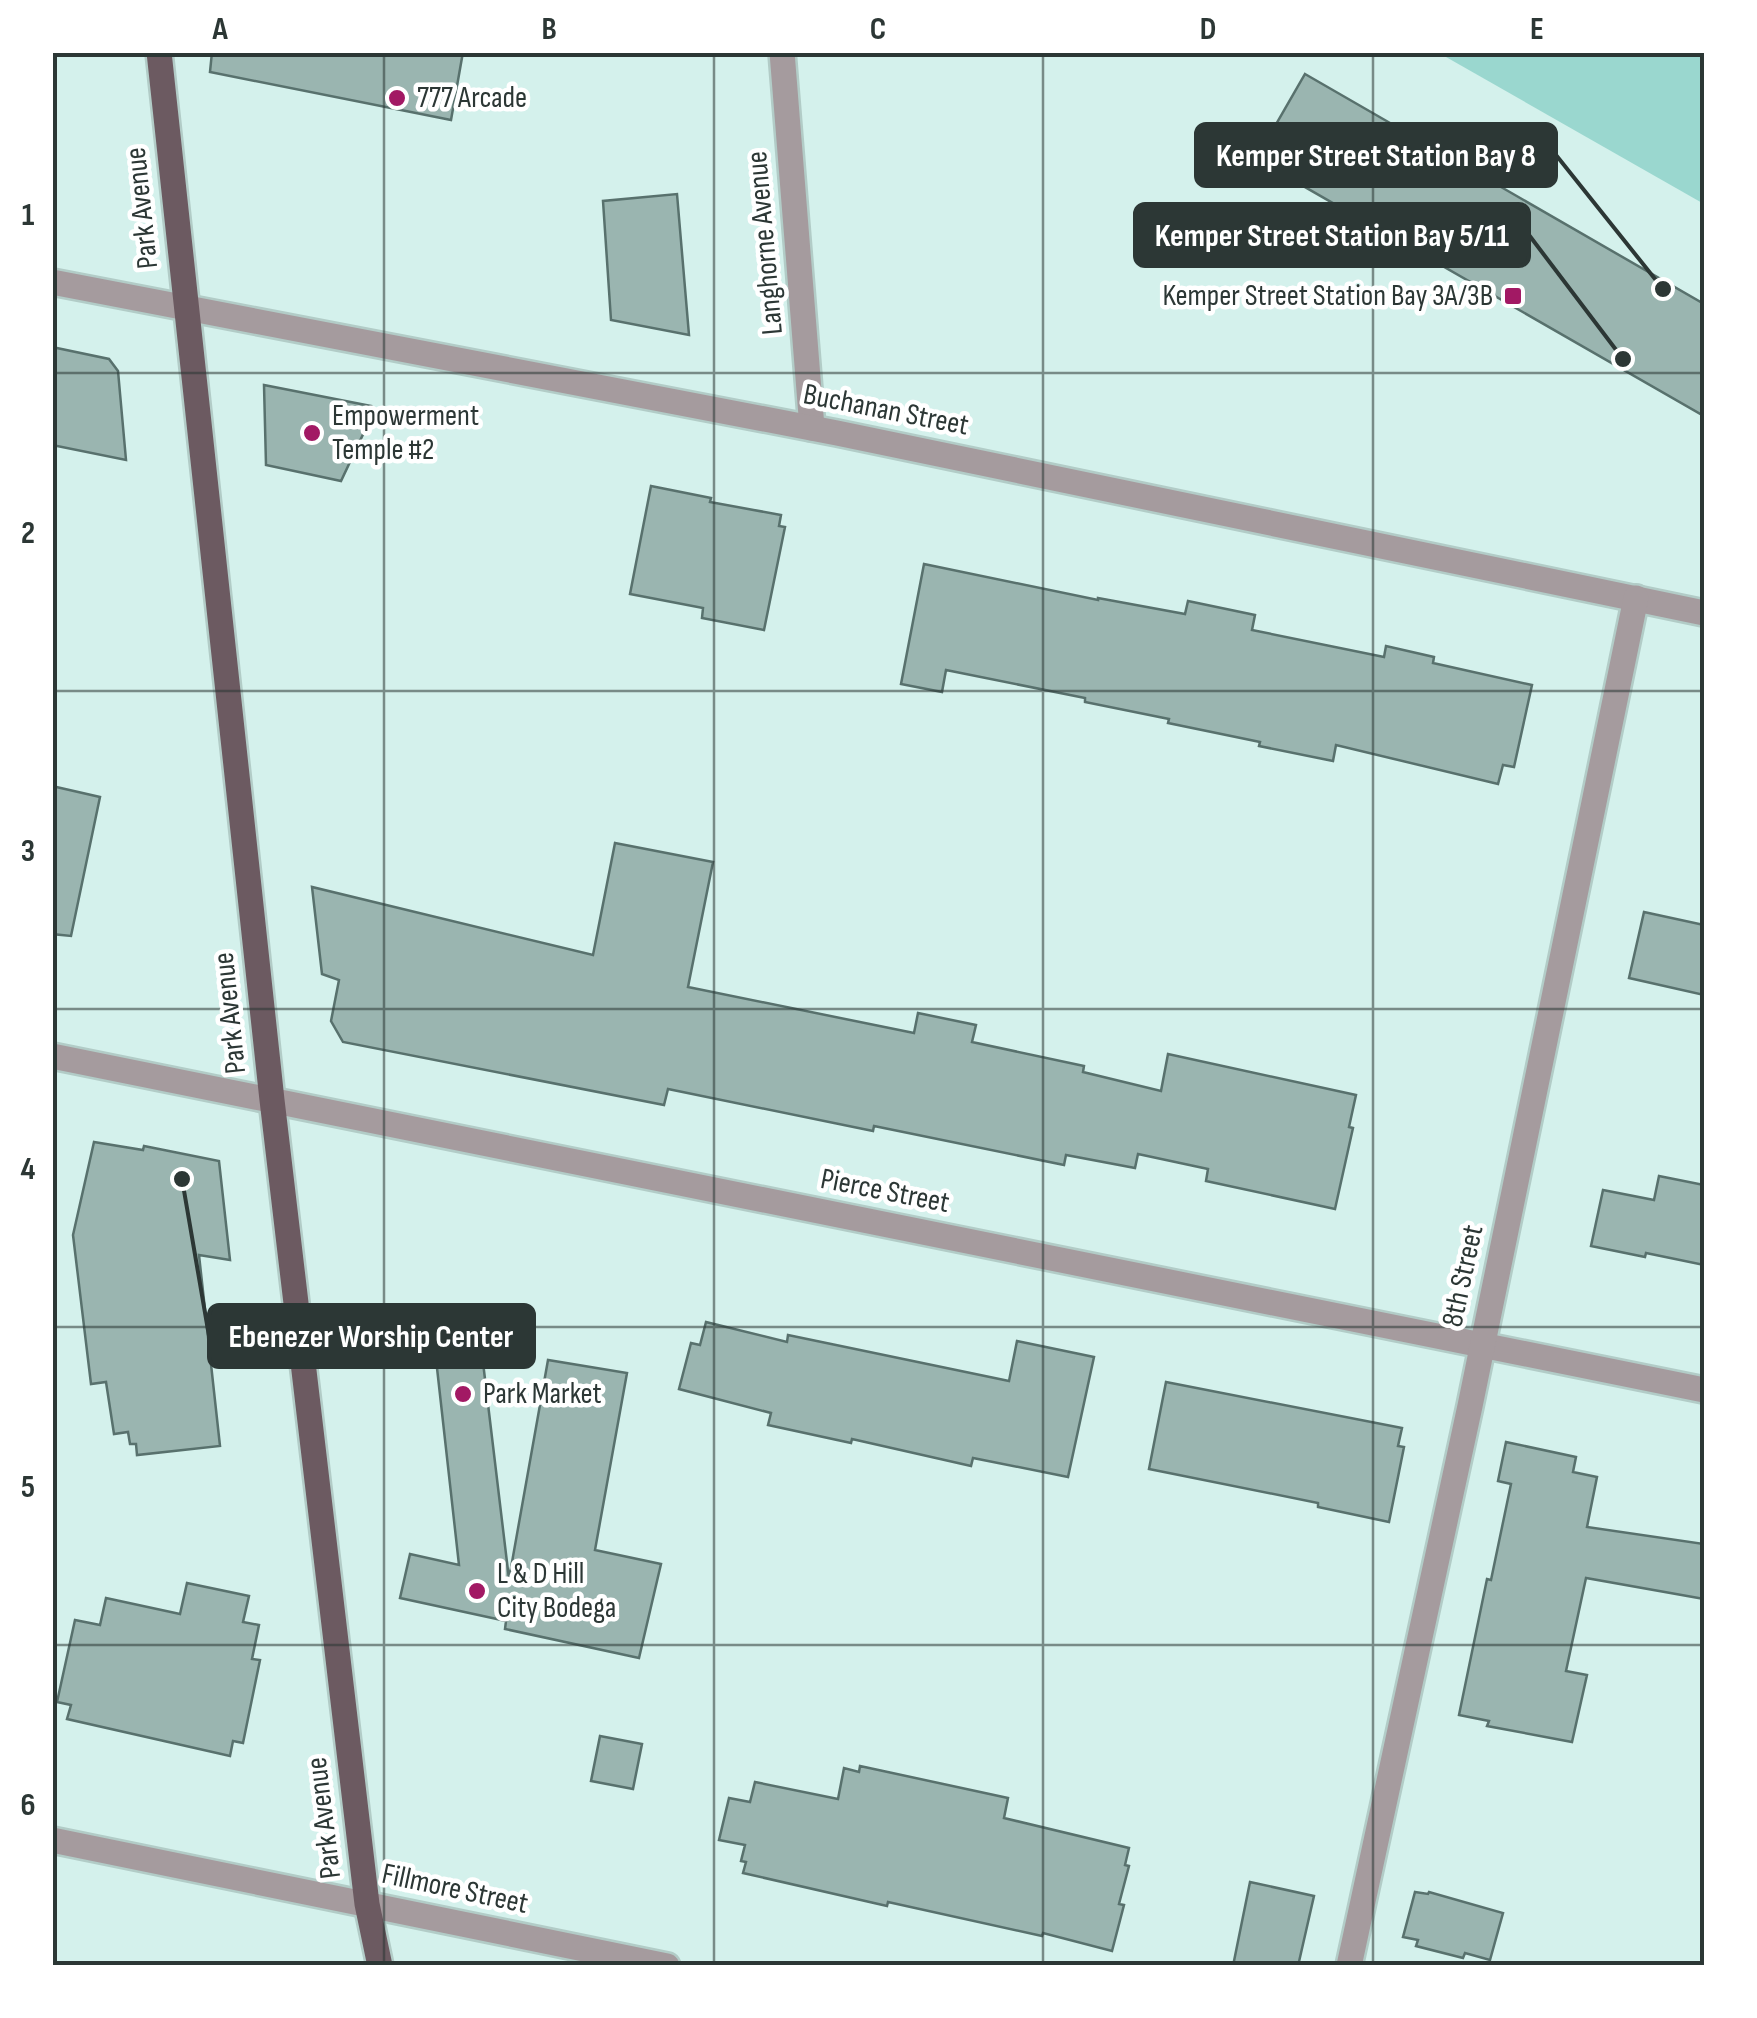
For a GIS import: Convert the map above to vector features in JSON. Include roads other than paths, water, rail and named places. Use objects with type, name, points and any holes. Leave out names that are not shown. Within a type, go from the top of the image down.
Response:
[{"type":"main road","name":"Park Avenue","points":[[159,52],[272,1100],[368,1904],[380,1966]]},
{"type":"street","name":"Langhorne Avenue","points":[[782,52],[812,428]]},
{"type":"street","name":"Buchanan Street","points":[[52,282],[812,428],[1704,613]]},
{"type":"street","name":"8th Street","points":[[1349,1966],[1636,598]]},
{"type":"street","name":"Pierce Street","points":[[52,1056],[1704,1390]]},
{"type":"street","name":"Fillmore Street","points":[[52,1840],[667,1966]]},
{"type":"place","name":"777 Arcade","points":[[397,98]]},
{"type":"place","name":"Kemper Street Station Bay 8","points":[[1663,289]]},
{"type":"place","name":"Kemper Street Station Bay 3A/3B","points":[[1513,296]]},
{"type":"place","name":"Kemper Street Station Bay 5/11","points":[[1623,359]]},
{"type":"place","name":"Empowerment Temple #2","points":[[312,433]]},
{"type":"place","name":"Ebenezer Worship Center","points":[[182,1179]]},
{"type":"place","name":"Park Market","points":[[463,1394]]},
{"type":"place","name":"L & D Hill City Bodega","points":[[477,1591]]}]
